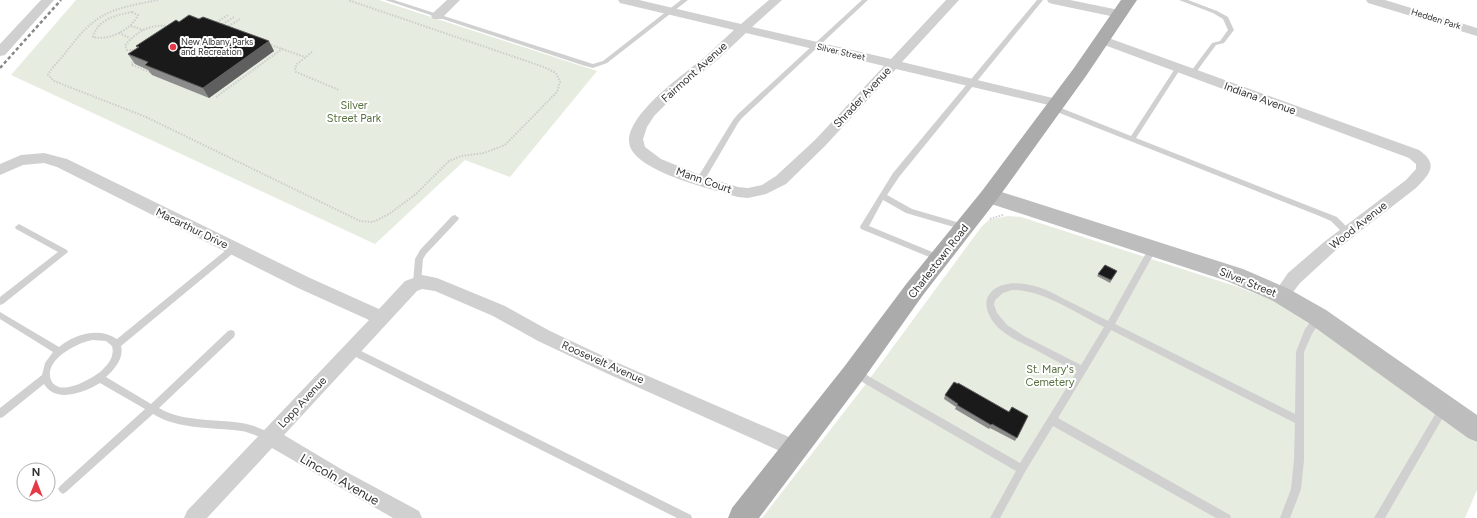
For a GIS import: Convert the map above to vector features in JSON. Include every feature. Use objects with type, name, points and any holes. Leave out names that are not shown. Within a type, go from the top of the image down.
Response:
[{"type":"main road","name":"Charlestown Road","points":[[742,518],[940,258],[974,224],[989,196],[1103,40],[1124,7]]},
{"type":"main road","name":"Silver Street","points":[[989,196],[1235,275],[1281,295],[1318,317],[1477,430]]},
{"type":"street","points":[[0,52],[48,0]]},
{"type":"street","points":[[437,16],[454,0]]},
{"type":"street","name":"Silver Street","points":[[624,0],[893,64],[1055,106]]},
{"type":"street","name":"Fairmont Avenue","points":[[644,155],[636,145],[635,140],[636,134],[647,116],[670,92],[776,0]]},
{"type":"street","name":"Shrader Avenue","points":[[766,189],[781,180],[798,164],[953,0]]},
{"type":"street","points":[[1053,0],[1124,7]]},
{"type":"street","name":"Hedden Park","points":[[1372,0],[1477,32]]},
{"type":"street","name":"Indiana Avenue","points":[[1103,40],[1417,156]]},
{"type":"street","name":"Mann Court","points":[[644,155],[659,164],[738,192],[766,189]]},
{"type":"street","name":"Wood Avenue","points":[[1281,295],[1294,278],[1421,175],[1424,164],[1417,156]]},
{"type":"street","name":"Macarthur Drive","points":[[0,170],[21,160],[44,158],[62,163],[380,318]]},
{"type":"street","name":"Roosevelt Avenue","points":[[414,285],[430,283],[438,285],[499,311],[544,336],[796,449]]},
{"type":"street","name":"Lopp Avenue","points":[[194,518],[380,318],[414,285]]},
{"type":"street","name":"Lincoln Avenue","points":[[270,437],[334,476],[412,518]]},
{"type":"lane","points":[[388,0],[593,66],[605,62],[685,0]]},
{"type":"lane","points":[[701,179],[735,122],[865,0]]},
{"type":"lane","points":[[940,258],[864,227],[896,175],[970,83],[1009,39],[1040,0]]},
{"type":"lane","points":[[1182,0],[1215,12],[1226,18],[1231,30],[1222,42],[1214,44],[1192,74]]},
{"type":"lane","points":[[1132,139],[1178,68]]},
{"type":"lane","points":[[1055,106],[1132,139],[1334,219],[1348,233]]},
{"type":"lane","points":[[882,196],[909,210],[974,224]]},
{"type":"lane","points":[[414,285],[419,259],[423,252],[455,218]]},
{"type":"lane","points":[[0,302],[64,252],[19,227]]},
{"type":"lane","points":[[116,344],[234,248]]},
{"type":"lane","points":[[995,518],[1022,469],[1083,370],[1153,248]]},
{"type":"lane","points":[[1083,370],[1016,336],[1001,325],[990,307],[990,301],[994,294],[1002,289],[1010,288],[1036,289],[1299,421]]},
{"type":"lane","points":[[0,315],[59,351]]},
{"type":"lane","points":[[1285,518],[1296,489],[1298,475],[1300,352],[1308,332],[1318,317]]},
{"type":"lane","points":[[63,489],[232,334]]},
{"type":"lane","points":[[93,336],[103,336],[111,339],[116,344],[118,352],[116,360],[110,370],[89,385],[76,390],[65,391],[55,389],[48,385],[45,378],[46,369],[51,360],[59,351],[76,341],[93,336]]},
{"type":"lane","points":[[351,350],[688,518]]},
{"type":"lane","points":[[855,371],[867,380],[1022,469]]},
{"type":"lane","points":[[0,414],[45,378]]},
{"type":"lane","points":[[100,378],[164,416],[208,425],[242,427],[270,437]]},
{"type":"lane","points":[[1379,518],[1444,407]]},
{"type":"lane","points":[[1052,420],[1226,518]]},
{"type":"path","points":[[158,0],[123,7],[108,12],[94,20],[84,29],[60,60],[51,68],[48,75],[54,81],[146,117],[360,221],[373,222],[389,214],[416,194],[449,161],[461,156],[484,154],[505,145],[557,92],[560,82],[556,73],[544,66],[348,0]]},
{"type":"path","points":[[132,12],[138,15],[131,26],[119,33],[111,37],[99,39],[92,37],[93,31],[100,24],[122,14],[132,12]]},
{"type":"path","points":[[213,24],[228,15]]},
{"type":"path","points":[[220,26],[234,17]]},
{"type":"path","points":[[226,29],[240,19]]},
{"type":"path","points":[[209,23],[233,31]]},
{"type":"path","points":[[142,48],[127,50],[125,46],[130,38],[143,30],[162,25],[167,26],[169,29],[176,28]]},
{"type":"path","points":[[131,26],[143,30]]},
{"type":"path","points":[[167,33],[169,29]]},
{"type":"path","points":[[119,33],[130,38]]},
{"type":"path","points":[[268,44],[305,57]]},
{"type":"path","points":[[216,97],[282,49]]},
{"type":"path","points":[[132,65],[136,50]]},
{"type":"path","points":[[312,52],[297,64],[295,68],[296,72],[339,90]]},
{"type":"path","points":[[132,65],[138,61]]},
{"type":"path","points":[[132,65],[153,74]]},
{"type":"path","points":[[974,224],[1008,215]]},
{"type":"green space","name":"Silver Street Park","points":[[76,0],[379,0],[597,71],[510,177],[465,160],[375,244],[11,75]]},
{"type":"green space","name":"St. Mary's Cemetery","points":[[1008,216],[1021,217],[1238,287],[1273,301],[1320,331],[1477,443],[1477,490],[1465,518],[762,518],[865,385],[982,226],[989,220]]},
{"type":"building","points":[[189,15],[199,19],[203,17],[269,41],[203,88],[145,65],[148,62],[128,54],[139,47],[136,46],[176,20],[179,22]]},
{"type":"building","points":[[1105,265],[1117,271],[1111,280],[1098,274]]},
{"type":"building","points":[[954,382],[1009,412],[1012,407],[1028,416],[1017,438],[957,405],[958,404],[945,395]]},
{"type":"railway","points":[[0,68],[61,0]]},
{"type":"place","name":"New Albany Parks and Recreation","points":[[173,47]]}]
